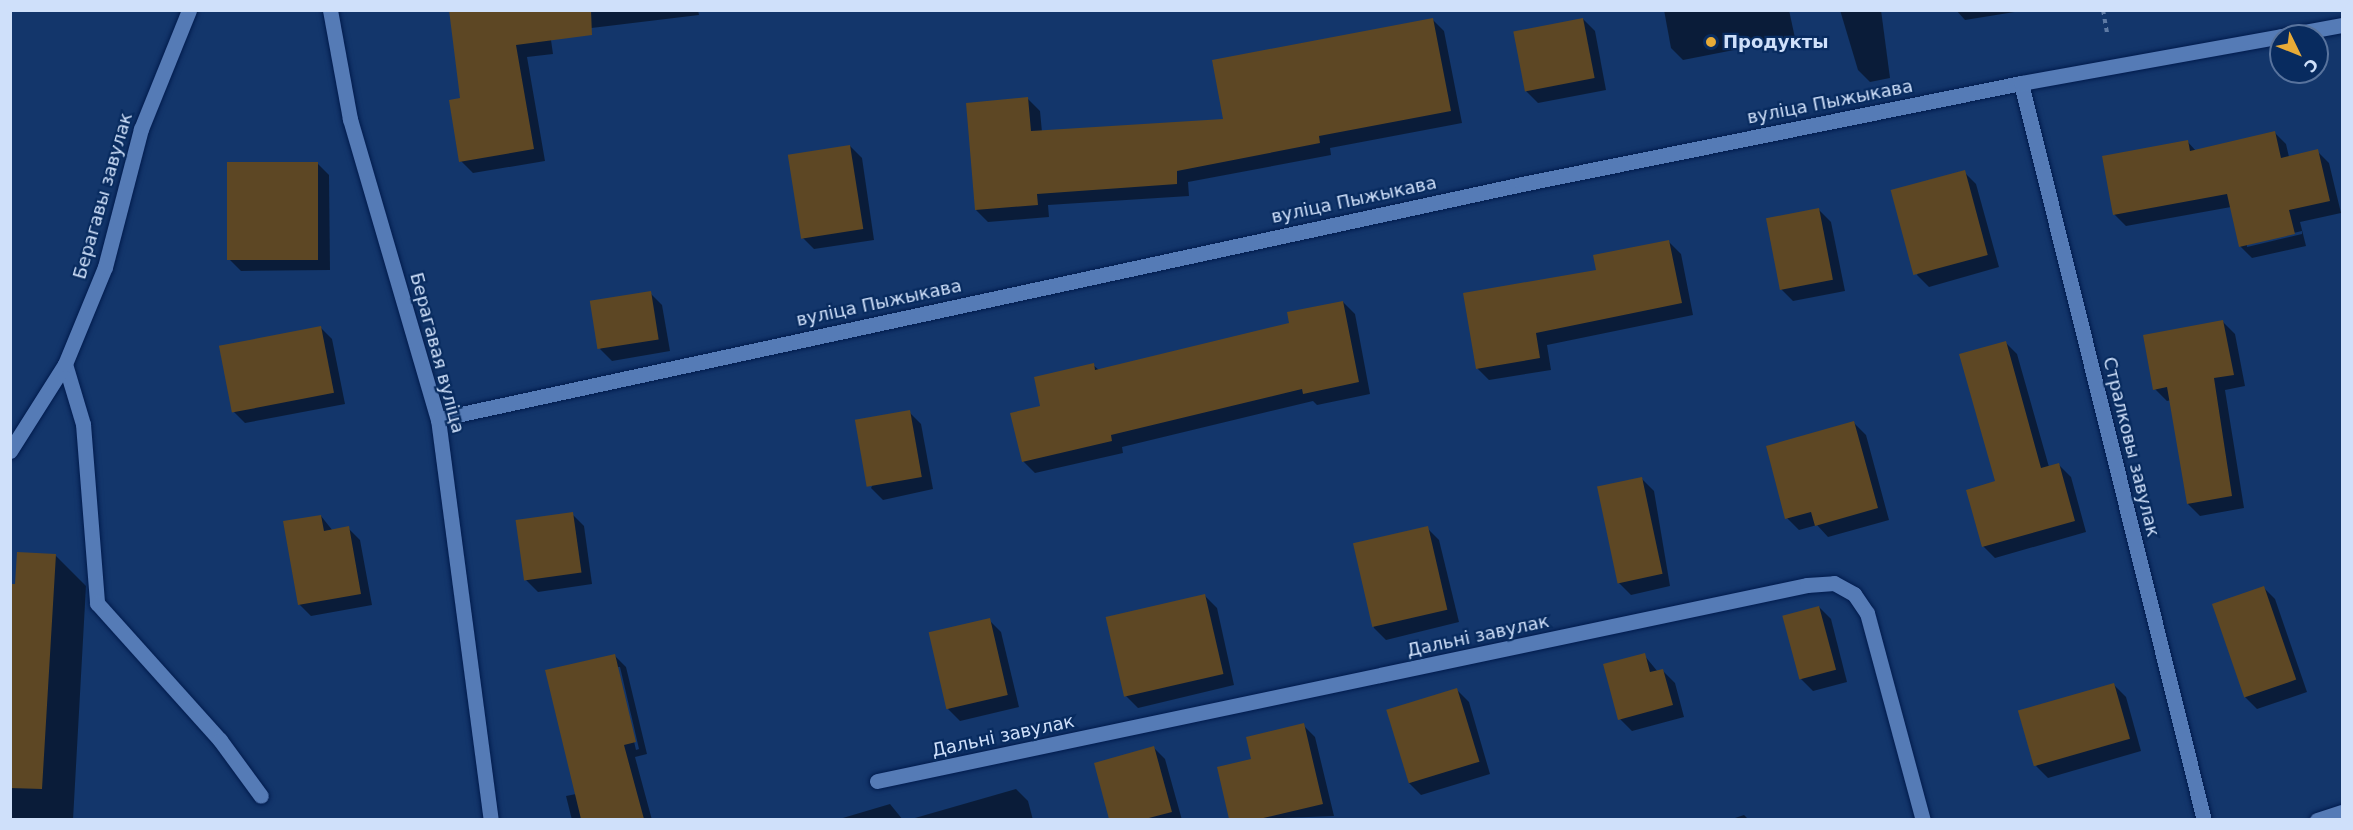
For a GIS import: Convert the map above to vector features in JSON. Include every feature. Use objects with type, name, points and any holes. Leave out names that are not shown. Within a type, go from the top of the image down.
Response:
[{"type":"street","name":"Берагавы завулак","points":[[10,451],[65,364],[105,267],[141,129],[189,10]]},
{"type":"street","name":"Берагавая вуліца","points":[[330,10],[350,119],[438,419],[491,819]]},
{"type":"street","name":"вуліца Пыжыкава","points":[[438,419],[1510,186],[2021,83],[2269,38]]},
{"type":"street","name":"Стралковы завулак","points":[[2021,83],[2204,819]]},
{"type":"street","points":[[65,364],[83,424],[97,603],[220,740],[261,796]]},
{"type":"street","name":"Дальні завулак","points":[[877,781],[1795,588],[1834,583],[1854,594],[1867,613],[1923,819]]},
{"type":"street","points":[[2318,819],[2343,812]]},
{"type":"building","points":[[449,10],[591,10],[592,35],[516,45],[534,149],[459,162],[449,100],[460,98]]},
{"type":"building","points":[[1433,18],[1451,111],[1319,136],[1320,143],[1177,171],[1177,184],[1037,194],[1038,205],[975,210],[966,103],[1028,97],[1031,131],[1223,119],[1212,60]]},
{"type":"building","points":[[1583,18],[1595,78],[1525,91],[1513,32]]},
{"type":"building","points":[[2275,131],[2281,158],[2318,149],[2330,201],[2289,210],[2295,234],[2239,247],[2227,194],[2113,215],[2102,156],[2188,140],[2190,151]]},
{"type":"building","points":[[850,145],[863,229],[801,239],[788,155]]},
{"type":"building","points":[[227,162],[318,162],[318,260],[227,260]]},
{"type":"building","points":[[1965,170],[1988,255],[1913,275],[1891,190]]},
{"type":"building","points":[[1819,208],[1833,280],[1780,290],[1766,218]]},
{"type":"building","points":[[1669,240],[1682,303],[1536,333],[1540,358],[1476,369],[1463,293],[1596,270],[1593,255]]},
{"type":"building","points":[[651,291],[659,339],[597,349],[590,301]]},
{"type":"building","points":[[1343,301],[1359,382],[1303,394],[1302,389],[1111,435],[1112,441],[1022,462],[1010,413],[1040,406],[1034,377],[1094,363],[1095,370],[1289,323],[1287,312]]},
{"type":"building","points":[[2223,320],[2234,375],[2214,378],[2232,496],[2187,504],[2167,387],[2153,390],[2143,335]]},
{"type":"building","points":[[321,326],[334,393],[232,413],[219,346]]},
{"type":"building","points":[[2006,341],[2041,468],[2059,463],[2075,521],[1982,547],[1966,490],[1995,481],[1959,354]]},
{"type":"building","points":[[910,410],[922,477],[867,487],[855,420]]},
{"type":"building","points":[[1854,421],[1878,508],[1815,526],[1811,512],[1785,519],[1766,446]]},
{"type":"building","points":[[1642,477],[1663,574],[1618,583],[1597,487]]},
{"type":"building","points":[[573,512],[581,572],[524,580],[516,520]]},
{"type":"building","points":[[321,515],[324,531],[349,526],[361,594],[298,605],[283,521]]},
{"type":"building","points":[[1428,526],[1447,610],[1372,627],[1353,543]]},
{"type":"building","points":[[17,552],[56,554],[42,789],[10,788],[10,584],[15,584]]},
{"type":"building","points":[[2264,586],[2296,680],[2244,698],[2212,604]]},
{"type":"building","points":[[1205,594],[1223,674],[1124,697],[1106,617]]},
{"type":"building","points":[[1819,606],[1836,670],[1799,680],[1782,616]]},
{"type":"building","points":[[990,618],[1008,695],[946,709],[929,632]]},
{"type":"building","points":[[1645,653],[1650,672],[1663,669],[1673,705],[1618,720],[1603,664]]},
{"type":"building","points":[[615,654],[636,742],[624,745],[644,819],[581,819],[545,670]]},
{"type":"building","points":[[2114,683],[2130,739],[2034,766],[2018,711]]},
{"type":"building","points":[[1457,688],[1480,762],[1409,783],[1386,710]]},
{"type":"building","points":[[1304,723],[1323,804],[1259,819],[1229,819],[1217,767],[1251,759],[1246,737]]},
{"type":"building","points":[[1154,746],[1172,812],[1145,819],[1109,819],[1094,763]]},
{"type":"place","name":"Продукты","points":[[1711,42]]}]
